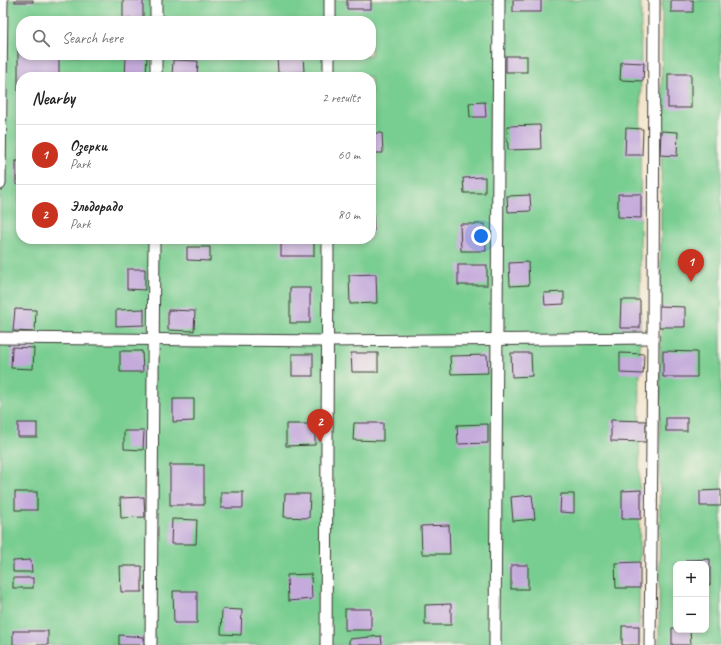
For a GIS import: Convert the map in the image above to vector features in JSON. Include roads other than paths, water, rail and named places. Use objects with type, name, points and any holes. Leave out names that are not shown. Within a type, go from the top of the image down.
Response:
[{"type":"lane","points":[[0,184],[2,0]]},
{"type":"lane","points":[[156,0],[156,16]]},
{"type":"lane","points":[[330,0],[330,16]]},
{"type":"lane","points":[[495,645],[499,0]]},
{"type":"lane","points":[[650,645],[654,0]]},
{"type":"lane","points":[[156,60],[156,72]]},
{"type":"lane","points":[[329,60],[329,72]]},
{"type":"lane","points":[[152,645],[154,244]]},
{"type":"lane","points":[[326,645],[328,244]]},
{"type":"lane","points":[[0,338],[327,341],[653,338]]},
{"type":"place","name":"Озерки","points":[[691,282]]},
{"type":"place","name":"Эльдорадо","points":[[320,442]]}]
